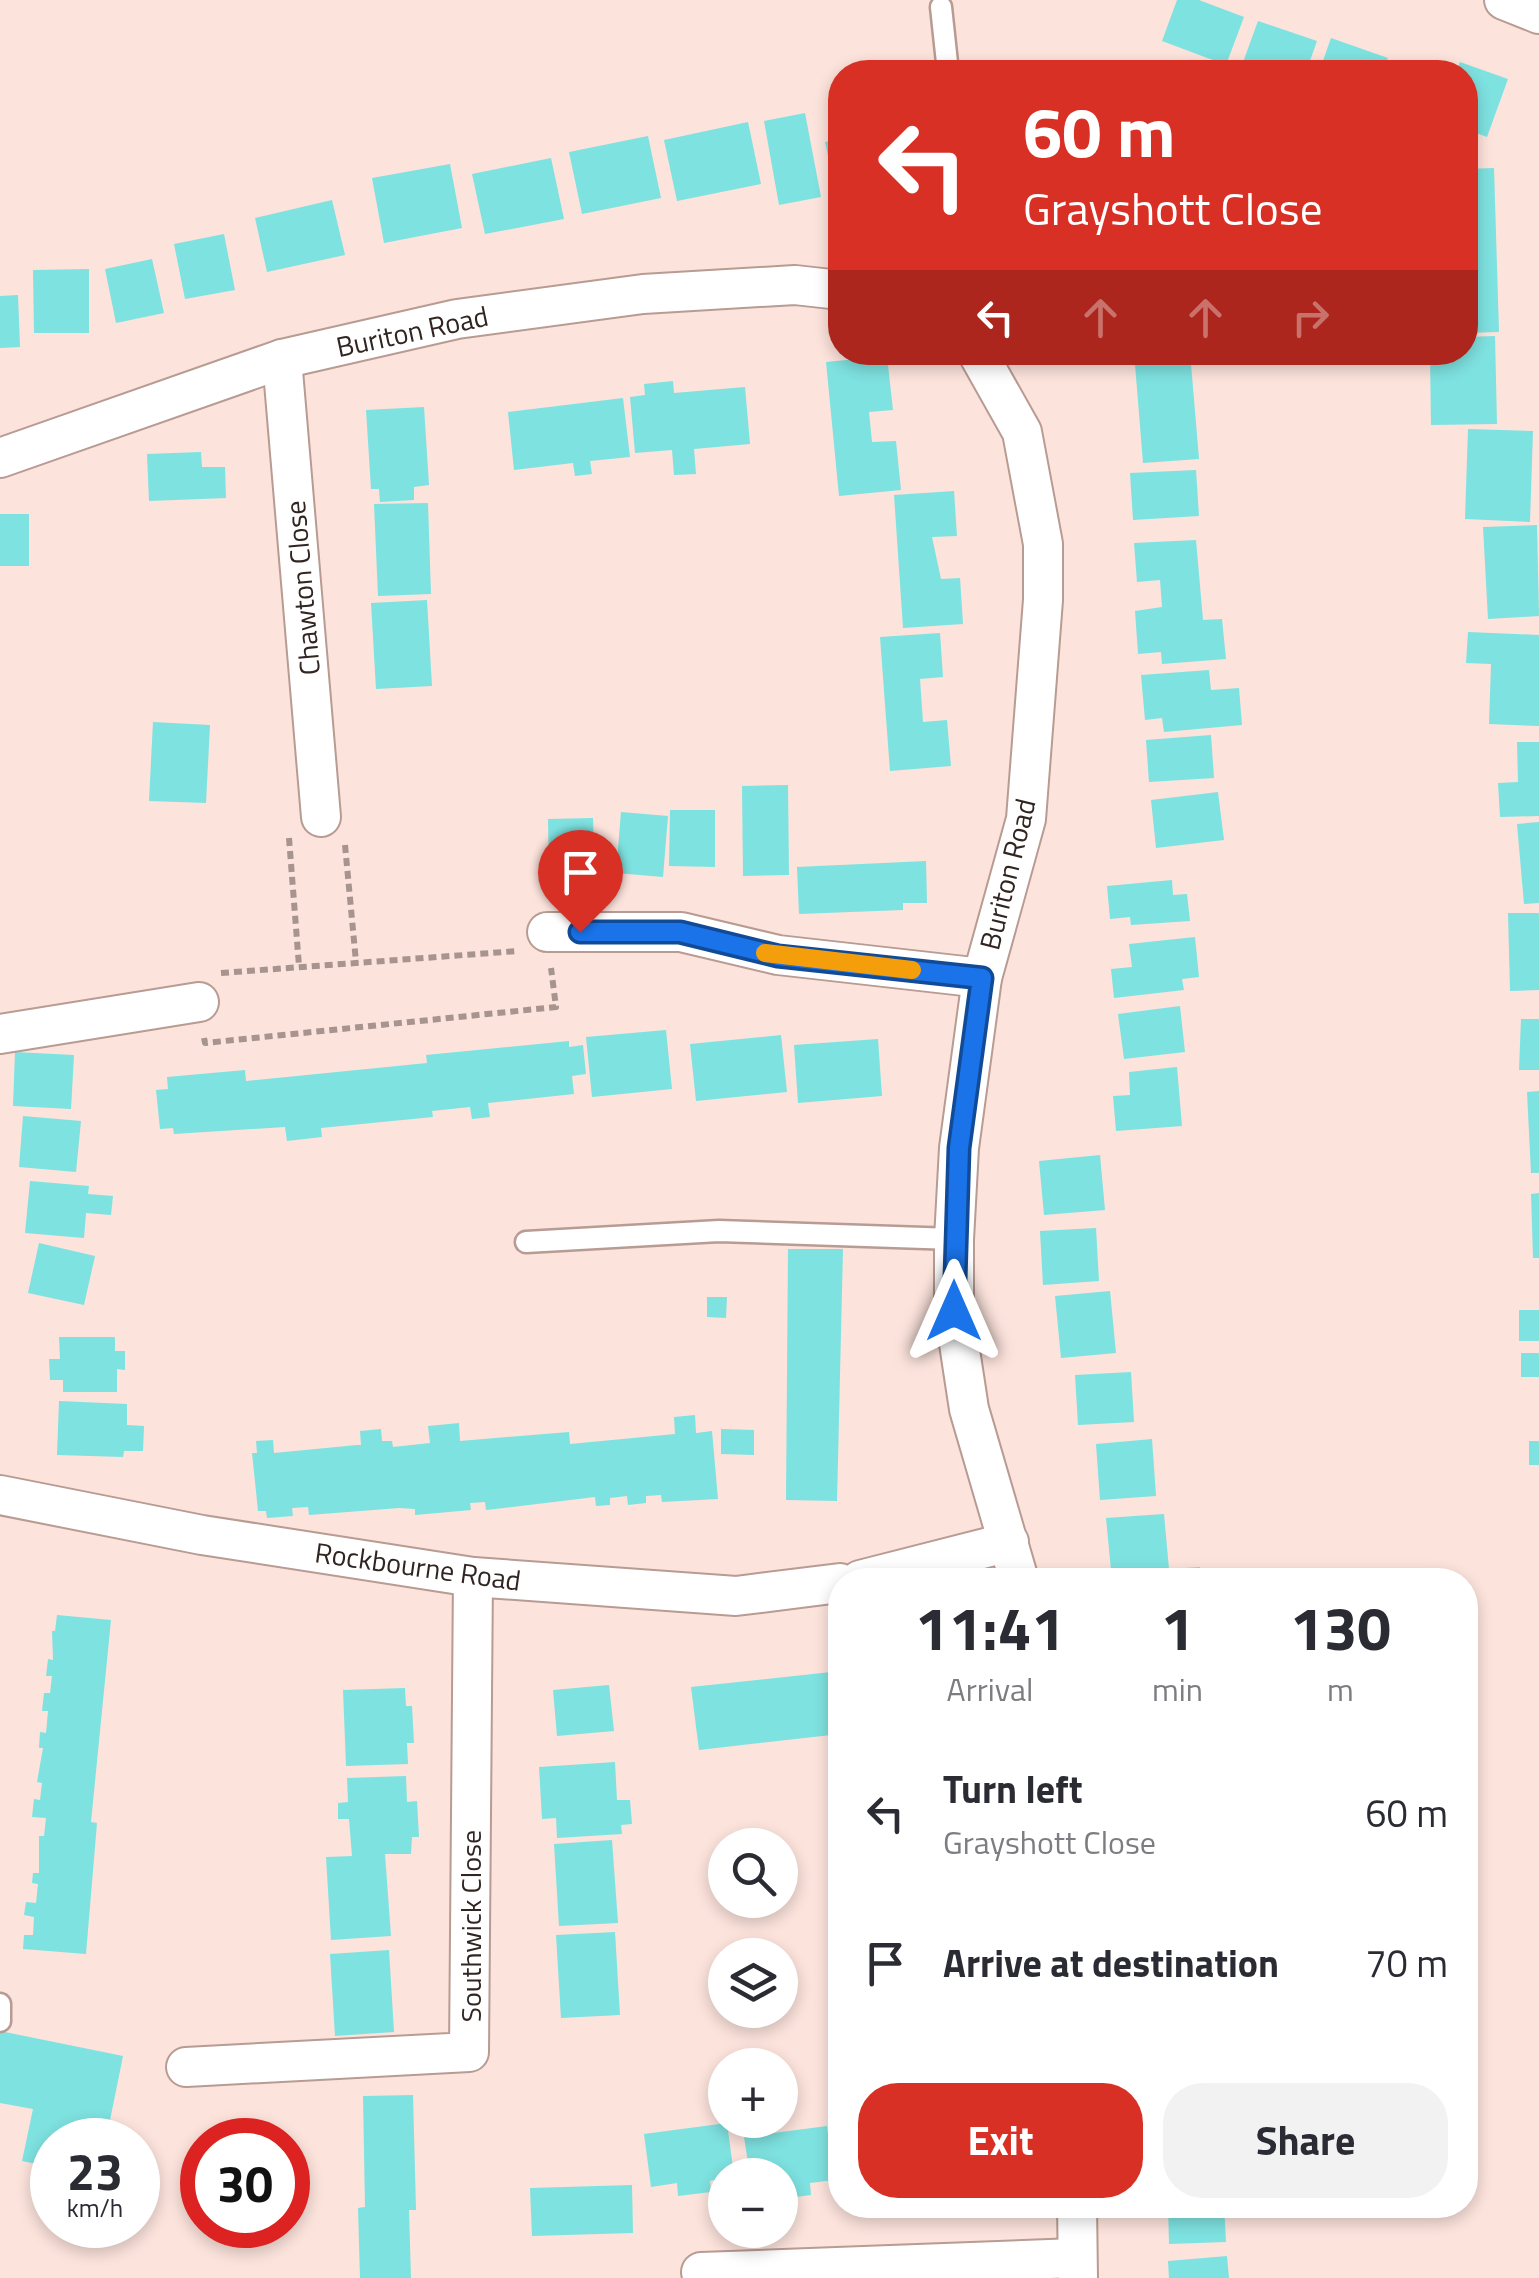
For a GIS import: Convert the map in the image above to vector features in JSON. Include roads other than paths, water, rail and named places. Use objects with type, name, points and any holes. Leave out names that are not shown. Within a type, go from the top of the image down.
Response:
[{"type":"street","points":[[1504,0],[1539,14]]},
{"type":"street","name":"Buriton Road","points":[[0,458],[282,358],[457,319],[643,294],[796,284],[828,288]]},
{"type":"street","name":"Chawton Close","points":[[282,358],[321,817]]},
{"type":"street","name":"Buriton Road","points":[[984,365],[1022,432],[1034,479],[1043,563],[1026,819],[982,978],[959,1148],[954,1311],[969,1409],[1017,1568]]},
{"type":"street","points":[[548,940],[680,932],[778,956],[982,978]]},
{"type":"street","points":[[0,1034],[199,1002]]},
{"type":"street","name":"Rockbourne Road","points":[[0,1495],[202,1535],[473,1577],[736,1596],[828,1584]]},
{"type":"street","points":[[907,1568],[1009,1542]]},
{"type":"street","name":"Southwick Close","points":[[186,2067],[469,2052],[473,1577]]},
{"type":"street","points":[[702,2272],[1077,2268],[1078,2218]]},
{"type":"lane","points":[[940,7],[947,60]]},
{"type":"lane","points":[[526,1242],[719,1230],[954,1238]]},
{"type":"lane","points":[[0,2004],[0,2021]]}]
